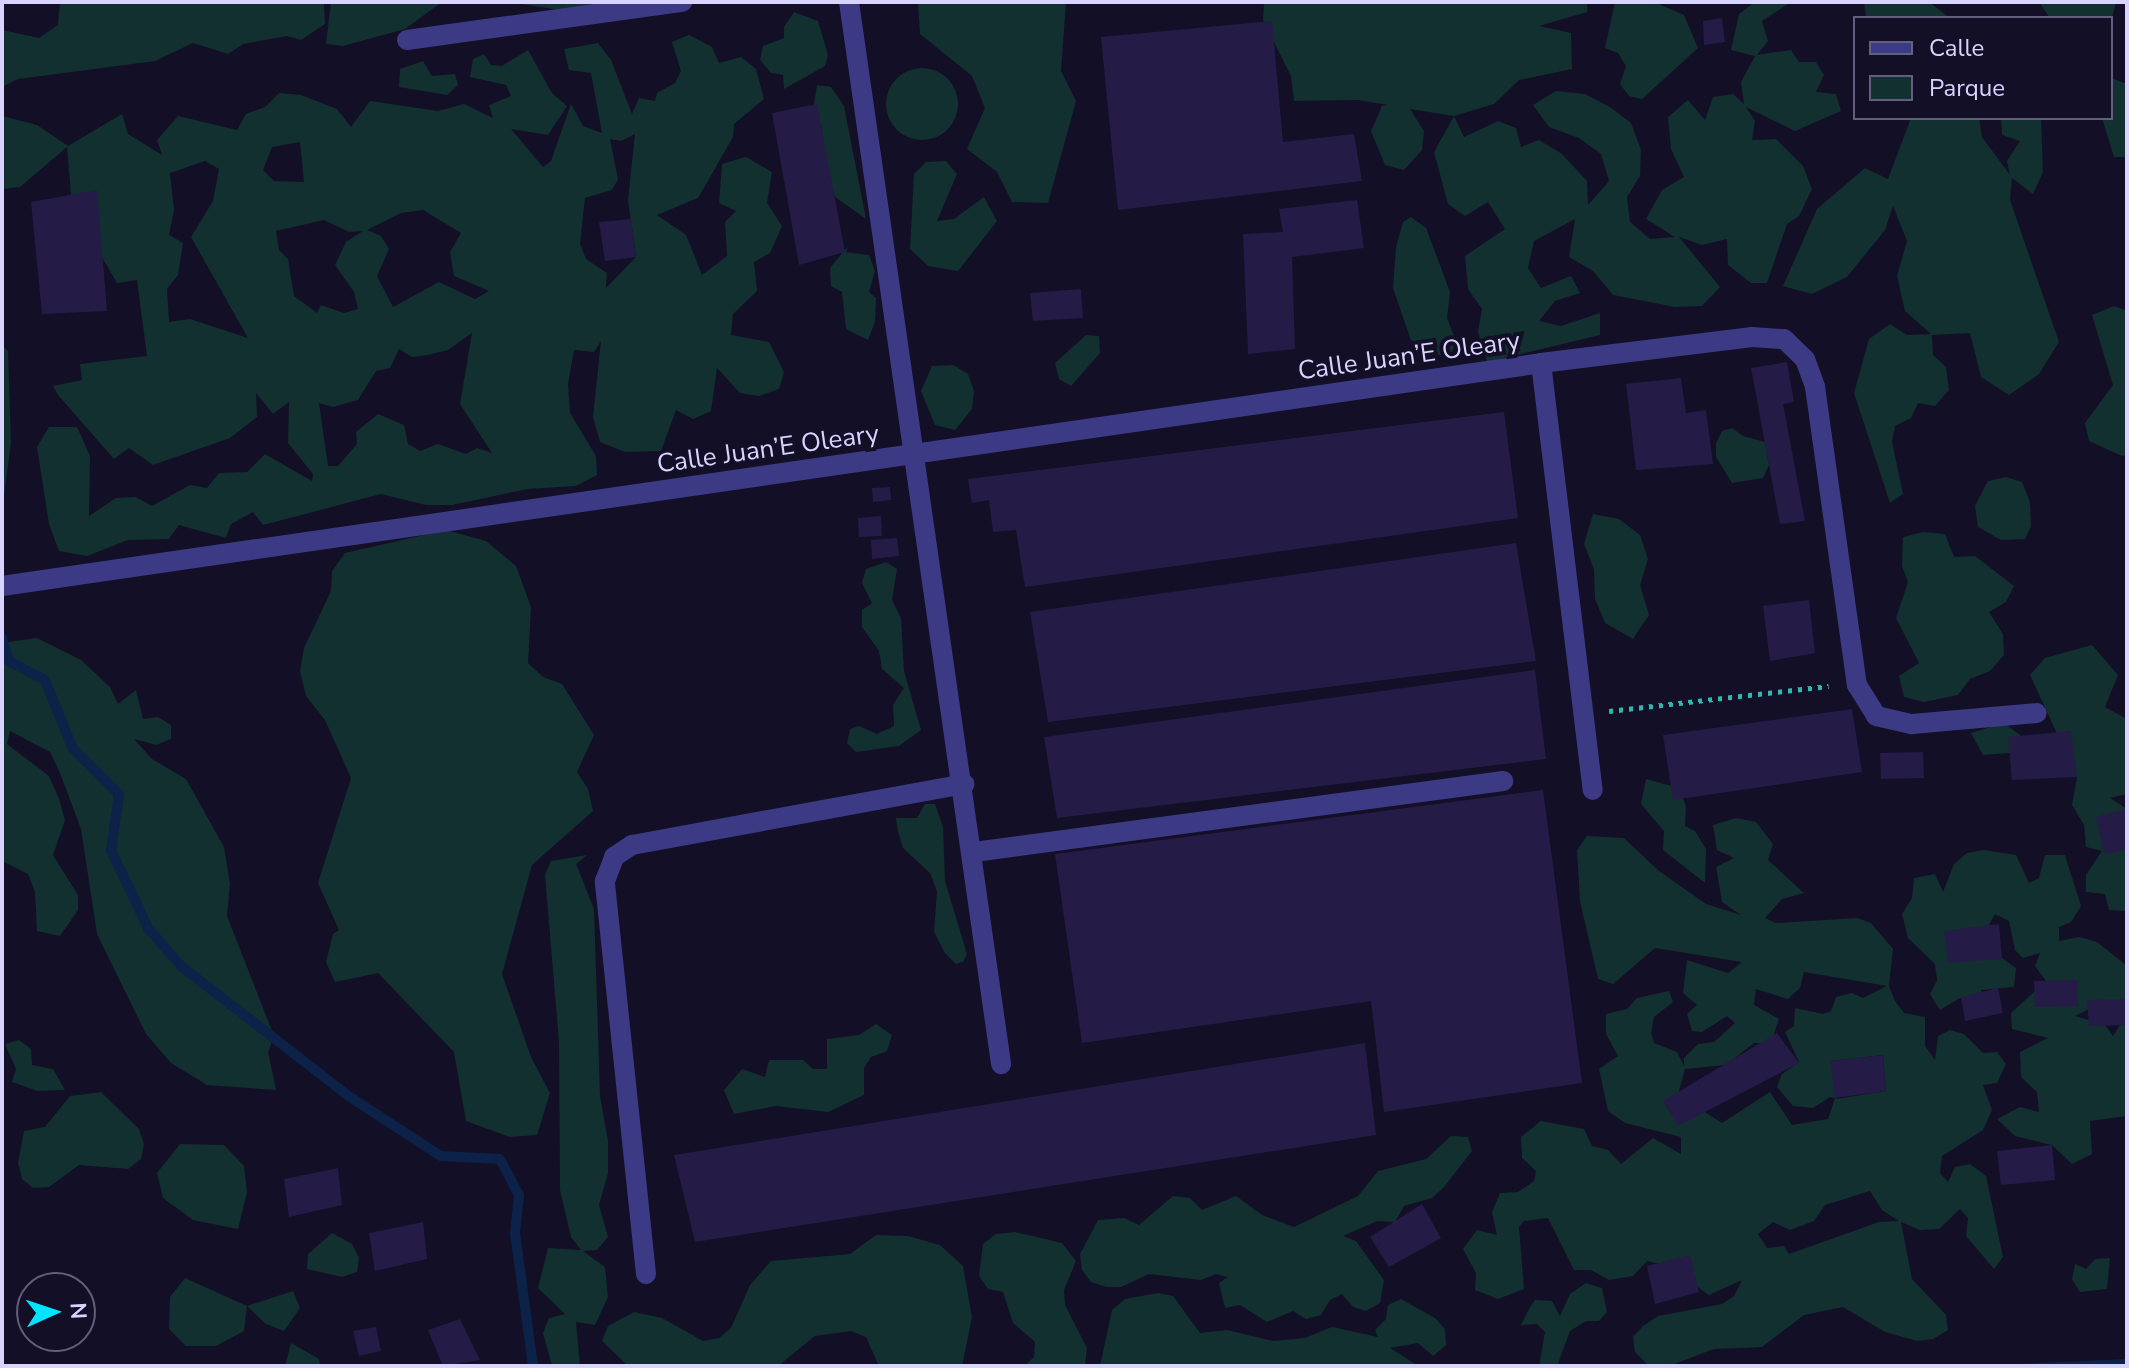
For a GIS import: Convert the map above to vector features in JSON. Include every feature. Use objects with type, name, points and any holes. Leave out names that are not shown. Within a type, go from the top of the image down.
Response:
[{"type":"street","points":[[407,40],[682,2]]},
{"type":"street","points":[[849,2],[974,852],[1001,1064]]},
{"type":"street","name":"Calle Juan’E Oleary","points":[[2,586],[1541,363],[1752,337],[1784,339],[1805,359],[1815,387],[1857,685],[1876,716],[1912,724],[2037,713]]},
{"type":"street","name":"Calle Juan’E Oleary","points":[[1541,363],[1593,790]]},
{"type":"street","points":[[974,852],[1503,781]]},
{"type":"street","points":[[646,1274],[605,881],[614,857],[632,845],[964,784]]},
{"type":"path","points":[[1584,715],[1766,689],[1857,685]]},
{"type":"green space","points":[[60,2],[324,2],[325,24],[301,40],[287,36],[243,44],[228,54],[193,43],[155,61],[18,79],[2,87],[2,30],[39,38],[58,25]]},
{"type":"green space","points":[[331,2],[442,2],[405,29],[343,46],[326,44]]},
{"type":"green space","points":[[510,2],[628,2],[565,11]]},
{"type":"green space","points":[[918,2],[1066,2],[1061,71],[1076,101],[1048,203],[1012,202],[997,172],[967,149],[985,108],[972,76],[920,34]]},
{"type":"green space","points":[[1264,2],[1587,2],[1587,12],[1539,26],[1571,33],[1572,69],[1519,80],[1494,104],[1454,116],[1410,109],[1424,131],[1422,150],[1404,170],[1385,165],[1371,131],[1382,106],[1388,105],[1358,100],[1294,101],[1291,76],[1263,20]]},
{"type":"green space","points":[[1615,2],[1654,2],[1684,15],[1698,48],[1642,99],[1629,96],[1620,84],[1626,66],[1618,53],[1605,48]]},
{"type":"green space","points":[[1755,2],[1791,2],[1762,21],[1768,41],[1757,55],[1791,50],[1799,62],[1816,62],[1824,75],[1816,92],[1836,94],[1841,111],[1795,131],[1746,107],[1755,121],[1752,140],[1776,139],[1803,166],[1812,189],[1799,216],[1787,224],[1767,283],[1751,283],[1728,265],[1727,239],[1702,245],[1679,237],[1720,287],[1702,306],[1675,307],[1613,295],[1593,271],[1569,257],[1575,219],[1534,241],[1528,268],[1541,288],[1571,276],[1580,293],[1555,301],[1539,321],[1561,326],[1600,313],[1600,335],[1487,362],[1478,332],[1482,309],[1468,289],[1465,256],[1505,229],[1488,202],[1465,216],[1448,204],[1434,152],[1454,116],[1464,137],[1498,121],[1516,128],[1521,147],[1539,140],[1562,154],[1587,181],[1588,205],[1609,181],[1601,154],[1579,138],[1549,127],[1533,105],[1556,91],[1585,94],[1610,107],[1631,123],[1641,150],[1640,176],[1627,197],[1630,222],[1650,239],[1675,237],[1646,219],[1662,190],[1684,177],[1671,149],[1668,117],[1688,100],[1705,120],[1713,97],[1733,94],[1744,104],[1741,82],[1755,56],[1731,50],[1739,14]]},
{"type":"green space","points":[[1864,2],[1929,2],[1947,16],[1866,16]]},
{"type":"green space","points":[[2039,2],[2116,2],[2112,16],[2049,16]]},
{"type":"green space","points":[[794,12],[818,21],[828,55],[825,66],[784,89],[783,75],[771,73],[760,60],[763,46],[784,38],[784,27]]},
{"type":"green space","points":[[689,35],[712,47],[719,63],[741,57],[756,69],[764,99],[734,124],[733,137],[698,198],[657,215],[686,235],[702,275],[727,256],[725,222],[736,211],[719,203],[722,164],[746,157],[772,172],[767,203],[782,226],[770,253],[754,262],[757,291],[733,314],[731,335],[769,342],[784,372],[779,389],[759,396],[740,393],[717,368],[711,411],[693,419],[676,410],[661,451],[625,452],[600,442],[593,417],[601,341],[594,352],[574,350],[568,384],[570,413],[596,456],[597,475],[576,486],[527,489],[452,505],[426,505],[381,494],[263,525],[253,512],[231,524],[226,538],[179,525],[169,539],[128,540],[87,556],[59,551],[49,524],[37,447],[49,427],[77,427],[90,456],[89,516],[116,498],[136,497],[152,506],[190,485],[207,488],[219,473],[247,472],[265,454],[312,481],[313,474],[288,443],[289,402],[273,414],[256,393],[257,417],[230,438],[153,465],[129,448],[114,459],[58,395],[53,386],[82,380],[80,364],[147,356],[137,280],[117,283],[72,206],[67,147],[20,187],[2,189],[2,116],[37,125],[68,146],[122,114],[128,134],[162,155],[157,140],[178,116],[237,130],[246,114],[265,107],[279,93],[301,95],[337,109],[351,127],[370,101],[438,111],[464,104],[493,118],[489,105],[511,96],[506,85],[470,77],[473,59],[484,54],[491,65],[502,66],[528,50],[552,93],[567,106],[548,135],[511,129],[543,167],[551,161],[571,104],[583,126],[602,133],[591,73],[569,70],[564,49],[598,43],[611,60],[632,114],[639,98],[655,101],[657,93],[675,83],[681,71],[672,42]],"holes":[[[635,134],[628,200],[636,257],[606,288],[607,273],[586,259],[580,244],[585,198],[612,190],[618,179],[610,139],[621,141]],[[300,142],[304,182],[274,181],[263,170],[272,147]],[[205,161],[219,169],[213,201],[191,237],[248,338],[190,319],[169,322],[167,289],[178,275],[183,243],[169,235],[174,210],[170,173]],[[423,210],[461,233],[450,252],[454,276],[489,291],[475,299],[439,282],[393,307],[377,276],[389,249],[381,236],[367,230],[401,213]],[[324,220],[349,232],[363,231],[346,242],[335,265],[354,292],[358,309],[344,313],[321,305],[317,313],[294,296],[288,259],[279,250],[276,231]],[[472,333],[460,404],[492,453],[477,448],[466,454],[438,444],[420,451],[408,444],[404,425],[378,414],[356,432],[357,444],[338,466],[328,466],[319,403],[333,407],[358,400],[376,371],[390,368],[399,349],[412,357],[448,350]]]},
{"type":"green space","points":[[423,61],[432,76],[455,74],[458,85],[447,95],[399,87],[400,69]]},
{"type":"green space","points":[[915,68],[929,68],[948,78],[958,97],[958,111],[948,130],[929,140],[915,140],[896,130],[886,111],[886,97],[896,78]]},
{"type":"green space","points":[[2113,79],[2127,84],[2127,157],[2114,157],[2103,120],[2113,120]]},
{"type":"green space","points":[[817,85],[831,87],[844,106],[866,219],[835,197],[823,156],[822,128],[813,110]]},
{"type":"green space","points":[[1910,120],[1979,120],[1982,137],[2010,175],[2007,161],[2020,141],[2002,135],[2001,120],[2041,120],[2043,172],[2033,194],[2012,178],[2010,200],[2059,342],[2039,374],[2009,395],[1981,377],[1970,333],[1932,335],[1933,355],[1946,367],[1949,390],[1935,406],[1918,403],[1911,418],[1895,426],[1892,442],[1903,494],[1890,503],[1854,393],[1869,339],[1890,324],[1907,335],[1931,334],[1905,311],[1897,276],[1907,241],[1893,206],[1885,230],[1847,277],[1812,294],[1783,286],[1817,209],[1865,168],[1888,179]]},
{"type":"green space","points":[[946,161],[957,174],[937,221],[954,219],[984,197],[997,221],[958,271],[928,266],[910,249],[914,174],[926,162]]},
{"type":"green space","points":[[1411,217],[1426,228],[1450,292],[1447,318],[1457,344],[1449,355],[1416,355],[1393,288],[1396,247],[1403,222]]},
{"type":"green space","points":[[848,246],[846,252],[869,255],[875,271],[869,292],[876,298],[875,322],[868,340],[846,329],[842,292],[831,286],[830,268]]},
{"type":"green space","points":[[2114,306],[2127,311],[2127,455],[2122,456],[2089,441],[2085,423],[2113,385],[2092,315]]},
{"type":"green space","points":[[1086,335],[1099,336],[1100,353],[1071,386],[1059,379],[1055,363]]},
{"type":"green space","points":[[2,345],[8,351],[11,443],[2,511]]},
{"type":"green space","points":[[953,365],[968,374],[974,391],[972,409],[955,430],[935,425],[921,391],[932,366]]},
{"type":"green space","points":[[1732,428],[1743,436],[1765,442],[1769,465],[1763,478],[1732,483],[1716,457],[1716,443],[1722,431]]},
{"type":"green space","points":[[2006,477],[2022,482],[2030,502],[2031,526],[2025,539],[2001,540],[1978,527],[1975,506],[1988,481]]},
{"type":"green space","points":[[1593,514],[1619,519],[1640,535],[1648,559],[1640,585],[1649,615],[1633,639],[1605,623],[1595,599],[1594,569],[1584,544]]},
{"type":"green space","points":[[446,530],[486,541],[516,566],[531,607],[528,663],[543,677],[562,684],[594,735],[577,772],[588,789],[593,811],[532,865],[502,974],[531,1057],[550,1093],[537,1135],[510,1137],[466,1121],[454,1052],[378,973],[335,982],[326,962],[333,934],[339,930],[318,883],[351,778],[325,720],[306,696],[300,671],[304,648],[331,591],[332,571],[345,553]]},
{"type":"green space","points":[[1923,532],[1945,534],[1954,557],[1975,556],[2014,586],[2006,602],[1989,612],[2003,634],[2004,655],[1990,671],[1970,679],[1958,695],[1924,702],[1904,697],[1899,676],[1919,663],[1896,618],[1908,582],[1902,566],[1903,537]]},
{"type":"green space","points":[[886,562],[897,569],[892,600],[901,618],[904,671],[921,730],[899,746],[856,752],[847,743],[850,729],[859,726],[877,734],[894,726],[893,705],[904,688],[882,669],[879,651],[862,627],[862,610],[872,603],[862,583],[866,569]]},
{"type":"green space","points":[[37,638],[81,660],[110,687],[118,704],[136,690],[143,719],[158,717],[171,725],[171,739],[156,745],[134,739],[152,759],[186,779],[224,847],[230,884],[227,916],[274,1036],[268,1052],[276,1090],[207,1085],[171,1063],[146,1034],[97,934],[81,829],[60,773],[50,752],[10,731],[7,744],[49,776],[59,799],[65,820],[53,855],[78,895],[78,910],[60,936],[37,931],[35,892],[28,874],[2,861],[2,643]]},
{"type":"green space","points":[[2092,645],[2118,675],[2105,707],[2127,719],[2127,794],[2110,798],[2127,809],[2127,911],[2109,910],[2105,894],[2086,892],[2086,875],[2102,851],[2086,847],[2084,825],[2072,805],[2077,777],[2030,675],[2045,658]]},
{"type":"green space","points":[[2004,723],[2020,735],[2020,752],[1983,755],[1971,733]]},
{"type":"green space","points":[[1646,779],[1679,788],[1686,806],[1685,826],[1695,831],[1706,849],[1705,883],[1663,850],[1664,831],[1641,804]]},
{"type":"green space","points":[[925,804],[935,804],[943,827],[945,881],[967,954],[963,962],[956,964],[945,953],[934,932],[937,891],[930,873],[903,848],[898,832],[896,818],[917,818]]},
{"type":"green space","points":[[1736,818],[1756,822],[1773,844],[1768,860],[1804,893],[1782,899],[1765,918],[1776,923],[1857,918],[1871,923],[1893,949],[1889,986],[1895,1001],[1904,1013],[1925,1017],[1925,1046],[1935,1060],[1938,1036],[1950,1030],[1964,1034],[1983,1053],[1997,1052],[2006,1064],[1997,1083],[1983,1085],[1992,1110],[1983,1130],[1942,1156],[1940,1173],[1948,1182],[1955,1167],[1970,1164],[1986,1176],[2003,1257],[1994,1269],[1966,1236],[1968,1218],[1960,1209],[1939,1229],[1920,1230],[1901,1222],[1912,1279],[1946,1315],[1948,1330],[1933,1339],[1917,1341],[1885,1332],[1843,1307],[1804,1315],[1762,1347],[1714,1349],[1669,1366],[1649,1366],[1635,1352],[1633,1337],[1643,1326],[1658,1316],[1722,1304],[1734,1296],[1742,1280],[1709,1295],[1669,1266],[1647,1261],[1633,1276],[1609,1280],[1591,1270],[1574,1270],[1548,1218],[1524,1221],[1519,1227],[1524,1289],[1498,1299],[1475,1290],[1476,1273],[1463,1249],[1477,1230],[1497,1235],[1492,1212],[1500,1193],[1518,1192],[1534,1181],[1536,1171],[1522,1158],[1521,1137],[1541,1121],[1584,1129],[1592,1146],[1608,1150],[1621,1164],[1653,1138],[1681,1154],[1681,1137],[1625,1123],[1608,1111],[1599,1069],[1618,1056],[1606,1034],[1606,1014],[1627,1009],[1637,998],[1669,991],[1673,1002],[1654,1017],[1651,1033],[1654,1043],[1677,1052],[1684,1066],[1684,1058],[1698,1044],[1714,1042],[1735,1023],[1727,1016],[1702,1032],[1692,1031],[1687,1014],[1697,1005],[1683,993],[1687,960],[1728,973],[1742,962],[1655,948],[1613,984],[1598,979],[1580,901],[1577,850],[1587,836],[1624,838],[1659,871],[1706,904],[1741,915],[1722,902],[1716,867],[1734,858],[1717,850],[1713,825]],"holes":[[[1804,972],[1887,986],[1863,998],[1852,993],[1836,997],[1831,1011],[1823,1014],[1795,1008],[1794,1026],[1785,1032],[1799,1062],[1782,1074],[1777,1087],[1793,1106],[1813,1108],[1830,1097],[1835,1098],[1828,1119],[1792,1125],[1770,1092],[1722,1123],[1678,1095],[1685,1069],[1726,1065],[1754,1043],[1771,1043],[1779,1019],[1754,1005],[1756,989],[1788,999],[1800,988]],[[1883,1055],[1886,1091],[1836,1099],[1831,1061]],[[1870,1191],[1882,1210],[1899,1221],[1879,1222],[1789,1254],[1784,1246],[1767,1248],[1758,1234],[1773,1222],[1790,1230],[1814,1221],[1825,1205]]]},
{"type":"green space","points":[[1984,850],[2016,855],[2029,883],[2039,878],[2045,855],[2065,855],[2081,906],[2071,922],[2059,927],[2059,941],[2079,937],[2097,942],[2127,966],[2127,1116],[2090,1121],[2092,1154],[2072,1164],[2052,1145],[2015,1136],[1997,1119],[2020,1107],[2039,1112],[2037,1092],[2021,1077],[2020,1052],[2048,1038],[2012,1029],[2011,1013],[2046,981],[2035,966],[2040,953],[2023,958],[2015,950],[2009,921],[1995,914],[1989,925],[1999,956],[2016,968],[2014,987],[1981,990],[1986,1008],[1971,1007],[1960,998],[1940,1010],[1930,994],[1937,980],[1935,964],[1908,938],[1902,914],[1912,898],[1914,878],[1935,874],[1943,892],[1954,864],[1967,853]],"holes":[[[2098,1004],[2122,1022],[2113,1036],[2105,1025],[2075,1016]]]},
{"type":"green space","points":[[587,855],[576,864],[594,909],[600,1096],[608,1141],[608,1173],[599,1205],[608,1237],[597,1250],[583,1251],[605,1267],[608,1297],[595,1325],[576,1322],[580,1366],[552,1366],[543,1333],[549,1318],[565,1314],[538,1288],[548,1248],[581,1250],[571,1237],[560,1190],[559,1042],[545,875],[551,861]]},
{"type":"green space","points":[[876,1024],[892,1035],[887,1051],[871,1057],[864,1068],[864,1095],[828,1112],[776,1106],[734,1114],[724,1090],[742,1069],[765,1077],[769,1060],[803,1060],[813,1069],[827,1069],[827,1039],[859,1035]]},
{"type":"green space","points":[[19,1040],[31,1049],[32,1065],[53,1069],[65,1090],[38,1091],[12,1082],[16,1069],[5,1044]]},
{"type":"green space","points":[[101,1092],[139,1129],[144,1144],[141,1159],[128,1169],[79,1165],[49,1187],[33,1188],[22,1179],[18,1163],[24,1131],[45,1127],[70,1096]]},
{"type":"green space","points":[[1451,1136],[1468,1137],[1472,1151],[1444,1187],[1432,1198],[1404,1206],[1395,1222],[1377,1221],[1343,1236],[1356,1241],[1384,1280],[1380,1303],[1366,1311],[1353,1307],[1342,1294],[1330,1300],[1321,1315],[1306,1319],[1293,1311],[1267,1322],[1240,1305],[1225,1308],[1219,1283],[1228,1277],[1216,1274],[1201,1280],[1149,1274],[1121,1287],[1106,1287],[1091,1282],[1082,1270],[1080,1254],[1098,1220],[1124,1218],[1139,1225],[1173,1196],[1190,1198],[1202,1210],[1236,1196],[1262,1215],[1294,1227],[1358,1196],[1378,1171],[1426,1159]]},
{"type":"green space","points":[[180,1144],[224,1145],[244,1166],[247,1192],[238,1229],[193,1220],[163,1198],[157,1173]]},
{"type":"green space","points":[[1015,1232],[1062,1243],[1076,1261],[1064,1290],[1065,1305],[1087,1348],[1085,1366],[1024,1366],[1034,1357],[1035,1342],[1013,1323],[1003,1292],[988,1289],[979,1276],[983,1244],[996,1234]]},
{"type":"green space","points":[[332,1233],[352,1244],[359,1258],[357,1272],[342,1277],[307,1269],[308,1254]]},
{"type":"green space","points":[[876,1235],[908,1236],[940,1245],[963,1266],[972,1317],[962,1366],[879,1366],[866,1337],[851,1331],[815,1336],[778,1366],[628,1366],[602,1341],[608,1326],[634,1312],[662,1318],[703,1341],[719,1338],[731,1328],[750,1285],[771,1261],[850,1254]]},
{"type":"green space","points":[[2110,1258],[2107,1289],[2080,1292],[2072,1279],[2075,1264],[2086,1269],[2095,1259]]},
{"type":"green space","points":[[185,1278],[247,1306],[244,1331],[216,1346],[186,1346],[169,1329],[170,1297]]},
{"type":"green space","points":[[1586,1283],[1602,1288],[1607,1312],[1599,1321],[1586,1321],[1570,1331],[1557,1366],[1539,1366],[1545,1332],[1537,1324],[1521,1325],[1529,1309],[1535,1300],[1552,1301],[1560,1316],[1570,1294]]},
{"type":"green space","points":[[293,1291],[300,1308],[284,1331],[266,1324],[247,1306]]},
{"type":"green space","points":[[1158,1293],[1173,1296],[1200,1333],[1227,1330],[1273,1341],[1305,1338],[1332,1327],[1378,1337],[1375,1330],[1386,1319],[1388,1305],[1401,1299],[1435,1318],[1445,1329],[1446,1345],[1433,1356],[1418,1343],[1390,1348],[1417,1365],[1452,1366],[1100,1366],[1112,1310],[1125,1299]]},
{"type":"green space","points":[[291,1343],[319,1359],[320,1366],[285,1366]]},
{"type":"water","points":[[2127,1359],[2127,1366],[1970,1366]]},
{"type":"building","points":[[1722,18],[1725,42],[1704,45],[1703,21]]},
{"type":"building","points":[[1272,21],[1283,142],[1354,134],[1362,181],[1118,210],[1101,37]]},
{"type":"building","points":[[817,104],[845,252],[799,265],[772,113]]},
{"type":"building","points":[[97,190],[107,311],[42,314],[31,202]]},
{"type":"building","points":[[1357,200],[1364,248],[1292,257],[1295,349],[1248,354],[1243,234],[1283,232],[1279,209]]},
{"type":"building","points":[[631,219],[636,257],[605,261],[599,222]]},
{"type":"building","points":[[1081,289],[1083,318],[1033,321],[1030,293]]},
{"type":"building","points":[[1787,362],[1794,402],[1783,404],[1805,521],[1780,524],[1751,368]]},
{"type":"building","points":[[1681,378],[1686,413],[1706,410],[1713,464],[1636,470],[1626,384]]},
{"type":"building","points":[[1504,412],[1518,518],[1025,587],[1016,530],[993,532],[989,500],[972,503],[968,479]]},
{"type":"building","points":[[890,487],[891,500],[873,502],[872,488]]},
{"type":"building","points":[[881,516],[882,536],[859,537],[858,518]]},
{"type":"building","points":[[897,538],[899,556],[872,559],[871,540]]},
{"type":"building","points":[[1516,543],[1536,661],[1048,722],[1030,612]]},
{"type":"building","points":[[1809,600],[1815,653],[1770,661],[1763,606]]},
{"type":"building","points":[[1535,670],[1546,759],[1057,818],[1044,737]]},
{"type":"building","points":[[1852,709],[1862,772],[1673,800],[1663,735]]},
{"type":"building","points":[[2071,731],[2077,777],[2012,780],[2008,737]]},
{"type":"building","points":[[1923,752],[1924,778],[1881,779],[1880,753]]},
{"type":"building","points":[[1543,790],[1582,1083],[1384,1112],[1371,1001],[1082,1043],[1055,854]]},
{"type":"building","points":[[2127,809],[2127,850],[2104,854],[2096,817]]},
{"type":"building","points":[[1999,924],[2002,959],[1948,963],[1944,931]]},
{"type":"building","points":[[2078,980],[2078,1006],[2035,1007],[2034,981]]},
{"type":"building","points":[[1998,988],[2003,1013],[1965,1021],[1961,997]]},
{"type":"building","points":[[2127,999],[2127,1025],[2089,1026],[2087,1000]]},
{"type":"building","points":[[1777,1033],[1799,1063],[1678,1126],[1663,1101]]},
{"type":"building","points":[[1365,1043],[1376,1135],[695,1242],[674,1155]]},
{"type":"building","points":[[1883,1055],[1886,1091],[1835,1098],[1830,1061]]},
{"type":"building","points":[[2052,1145],[2055,1180],[2001,1185],[1997,1151]]},
{"type":"building","points":[[338,1168],[342,1205],[289,1217],[284,1179]]},
{"type":"building","points":[[1422,1204],[1441,1238],[1389,1267],[1370,1237]]},
{"type":"building","points":[[423,1222],[427,1259],[375,1271],[369,1233]]},
{"type":"building","points":[[1690,1255],[1699,1292],[1655,1304],[1647,1266]]},
{"type":"building","points":[[460,1319],[480,1360],[443,1366],[428,1330]]},
{"type":"building","points":[[376,1327],[381,1351],[359,1356],[353,1331]]},
{"type":"waterway","points":[[2,638],[9,661],[45,680],[73,749],[119,794],[111,850],[148,928],[181,966],[350,1097],[441,1156],[500,1159],[519,1195],[515,1233],[533,1366]]}]
